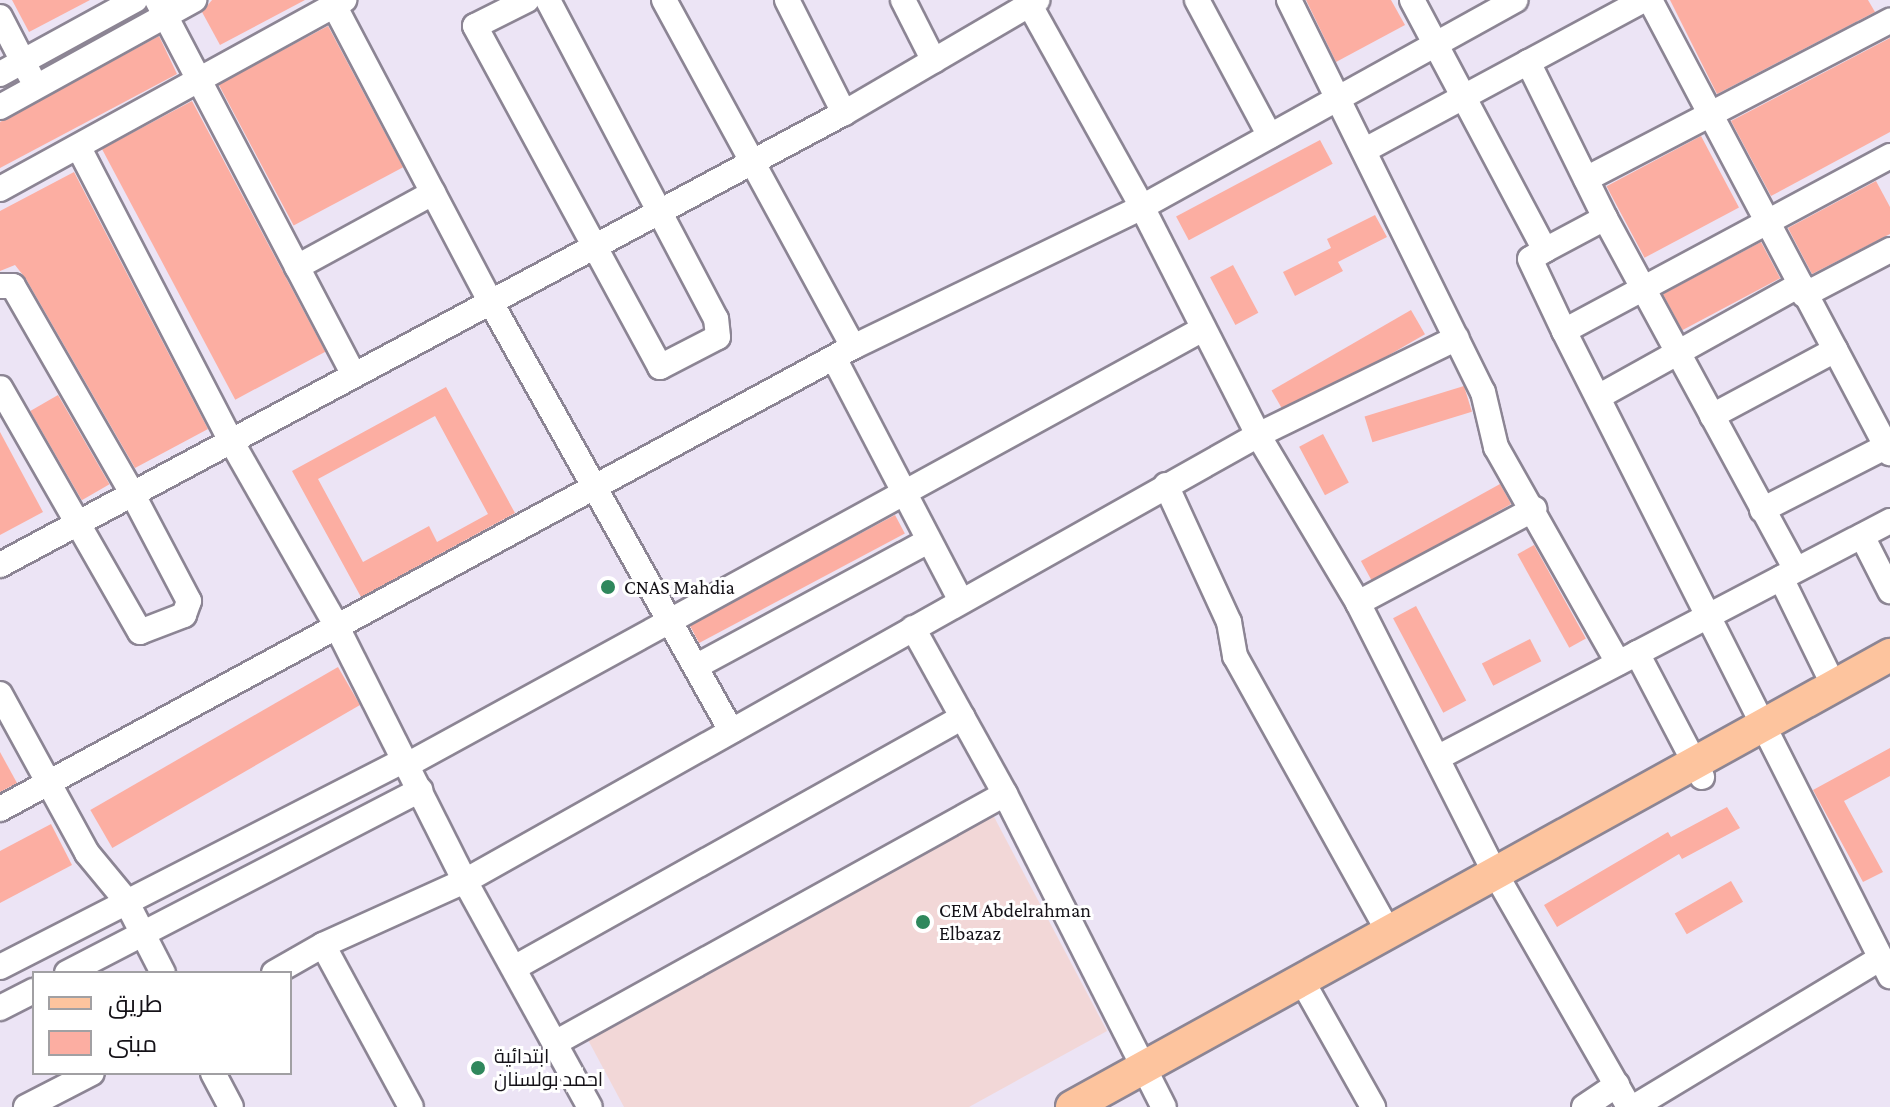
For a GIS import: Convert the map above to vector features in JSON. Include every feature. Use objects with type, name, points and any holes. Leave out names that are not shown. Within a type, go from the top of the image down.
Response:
[{"type":"main road","points":[[1764,734],[1834,686],[1890,655]]},
{"type":"main road","points":[[1072,1107],[1146,1070],[1161,1056],[1304,985],[1499,880],[1764,734],[1890,675]]},
{"type":"main road","points":[[1304,985],[1388,931],[1499,880]]},
{"type":"street","points":[[0,74],[135,0]]},
{"type":"street","points":[[0,107],[162,8],[194,0]]},
{"type":"street","points":[[527,0],[475,26],[592,247],[660,367],[718,337],[716,319],[548,0]]},
{"type":"street","points":[[664,0],[753,161],[844,352],[902,493],[961,601]]},
{"type":"street","points":[[787,0],[844,113]]},
{"type":"street","points":[[903,0],[934,61]]},
{"type":"street","points":[[1197,0],[1270,136]]},
{"type":"street","points":[[1289,0],[1483,392],[1496,447],[1698,770]]},
{"type":"street","points":[[1412,0],[1545,250]]},
{"type":"street","points":[[0,809],[844,352],[1142,207],[1516,0]]},
{"type":"street","points":[[1365,150],[1647,0],[1888,450],[1762,510]]},
{"type":"street","points":[[0,565],[353,373],[844,113],[1031,1],[1142,207],[1258,435],[1358,603],[1499,880],[1632,1107],[1886,967],[1764,734],[1711,615],[1530,259],[1605,218]]},
{"type":"street","points":[[0,189],[339,3],[490,301],[731,731]]},
{"type":"street","points":[[162,8],[353,373]]},
{"type":"street","points":[[0,17],[36,87]]},
{"type":"street","points":[[1586,179],[1712,118],[1890,21]]},
{"type":"street","points":[[1528,62],[1605,218],[1762,510],[1834,686]]},
{"type":"street","points":[[79,148],[230,439],[336,625],[465,881],[590,1107]]},
{"type":"street","points":[[1564,331],[1889,159]]},
{"type":"street","points":[[297,267],[433,193]]},
{"type":"street","points":[[1598,397],[1802,290],[1890,250]]},
{"type":"street","points":[[0,286],[13,286],[132,493],[189,601],[184,615],[140,632],[0,388]]},
{"type":"street","points":[[0,967],[125,899],[406,762],[672,622],[1203,329]]},
{"type":"street","points":[[278,971],[323,945],[465,881],[1166,485],[1258,435],[1457,338]]},
{"type":"street","points":[[1712,416],[1835,350]]},
{"type":"street","points":[[1166,485],[1229,622],[1235,656],[1388,931]]},
{"type":"street","points":[[1358,603],[1534,509]]},
{"type":"street","points":[[1437,758],[1890,521]]},
{"type":"street","points":[[1862,536],[1890,591]]},
{"type":"street","points":[[697,666],[928,541]]},
{"type":"street","points":[[913,628],[1005,794],[1164,1107]]},
{"type":"street","points":[[0,694],[87,853],[125,899],[162,971]]},
{"type":"street","points":[[514,968],[963,717]]},
{"type":"street","points":[[71,971],[420,790]]},
{"type":"street","points":[[555,1043],[1005,794]]},
{"type":"street","points":[[323,945],[411,1107]]},
{"type":"street","points":[[1304,985],[1373,1107]]},
{"type":"street","points":[[0,1008],[32,992]]},
{"type":"street","points":[[26,1107],[88,1075]]},
{"type":"street","points":[[214,1075],[231,1107]]},
{"type":"street","points":[[1584,1107],[1617,1085]]},
{"type":"shaded area","name":"CEM Abdelrahman Elbazaz","points":[[992,813],[1107,1031],[969,1107],[624,1107],[587,1038]]},
{"type":"building","points":[[12,0],[90,0],[29,32]]},
{"type":"building","points":[[212,0],[305,0],[220,45],[202,12]]},
{"type":"building","points":[[1306,0],[1391,0],[1405,25],[1336,62]]},
{"type":"building","points":[[1670,0],[1868,0],[1875,12],[1717,94]]},
{"type":"building","points":[[328,26],[403,167],[294,225],[219,84]]},
{"type":"building","points":[[159,36],[177,74],[0,168],[0,122]]},
{"type":"building","points":[[1890,38],[1890,132],[1771,196],[1731,121]]},
{"type":"building","points":[[192,101],[325,352],[235,400],[102,149]]},
{"type":"building","points":[[1701,136],[1739,208],[1645,258],[1607,186]]},
{"type":"building","points":[[1320,140],[1333,164],[1189,240],[1176,217]]},
{"type":"building","points":[[74,172],[208,429],[135,468],[26,279],[15,265],[0,271],[0,211]]},
{"type":"building","points":[[1876,181],[1890,207],[1890,234],[1812,274],[1788,228]]},
{"type":"building","points":[[1375,215],[1387,237],[1338,262],[1343,271],[1295,296],[1283,272],[1331,248],[1327,239]]},
{"type":"building","points":[[1761,242],[1780,278],[1682,330],[1663,294]]},
{"type":"building","points":[[1233,265],[1258,313],[1235,325],[1210,277]]},
{"type":"building","points":[[1411,310],[1425,334],[1286,415],[1272,390]]},
{"type":"building","points":[[1464,386],[1472,412],[1372,442],[1365,416]]},
{"type":"building","points":[[446,387],[515,513],[361,597],[292,471]],"holes":[[[435,416],[488,514],[437,542],[429,526],[363,562],[318,479]]]},
{"type":"building","points":[[58,395],[110,484],[82,500],[30,411]]},
{"type":"building","points":[[0,432],[43,512],[0,535]]},
{"type":"building","points":[[1323,434],[1349,483],[1325,495],[1299,447]]},
{"type":"building","points":[[1500,484],[1511,504],[1372,581],[1361,561]]},
{"type":"building","points":[[895,515],[905,534],[699,643],[689,624]]},
{"type":"building","points":[[1534,545],[1586,639],[1569,648],[1517,554]]},
{"type":"building","points":[[1416,606],[1466,700],[1443,713],[1393,618]]},
{"type":"building","points":[[1530,639],[1541,661],[1493,686],[1482,664]]},
{"type":"building","points":[[338,667],[360,705],[112,848],[90,810]]},
{"type":"building","points":[[1890,748],[1890,776],[1844,801],[1883,872],[1863,882],[1813,790]]},
{"type":"building","points":[[0,752],[17,783],[0,792]]},
{"type":"building","points":[[1727,807],[1740,828],[1682,859],[1679,854],[1557,927],[1544,905],[1668,832],[1671,837]]},
{"type":"building","points":[[51,824],[72,865],[0,903],[0,851]]},
{"type":"building","points":[[1731,881],[1743,902],[1687,934],[1675,914]]},
{"type":"place","name":"CNAS Mahdia","points":[[608,587]]},
{"type":"place","name":"CEM Abdelrahman Elbazaz","points":[[923,922]]},
{"type":"place","name":"ابتدائية احمد بولسنان","points":[[478,1068]]}]
